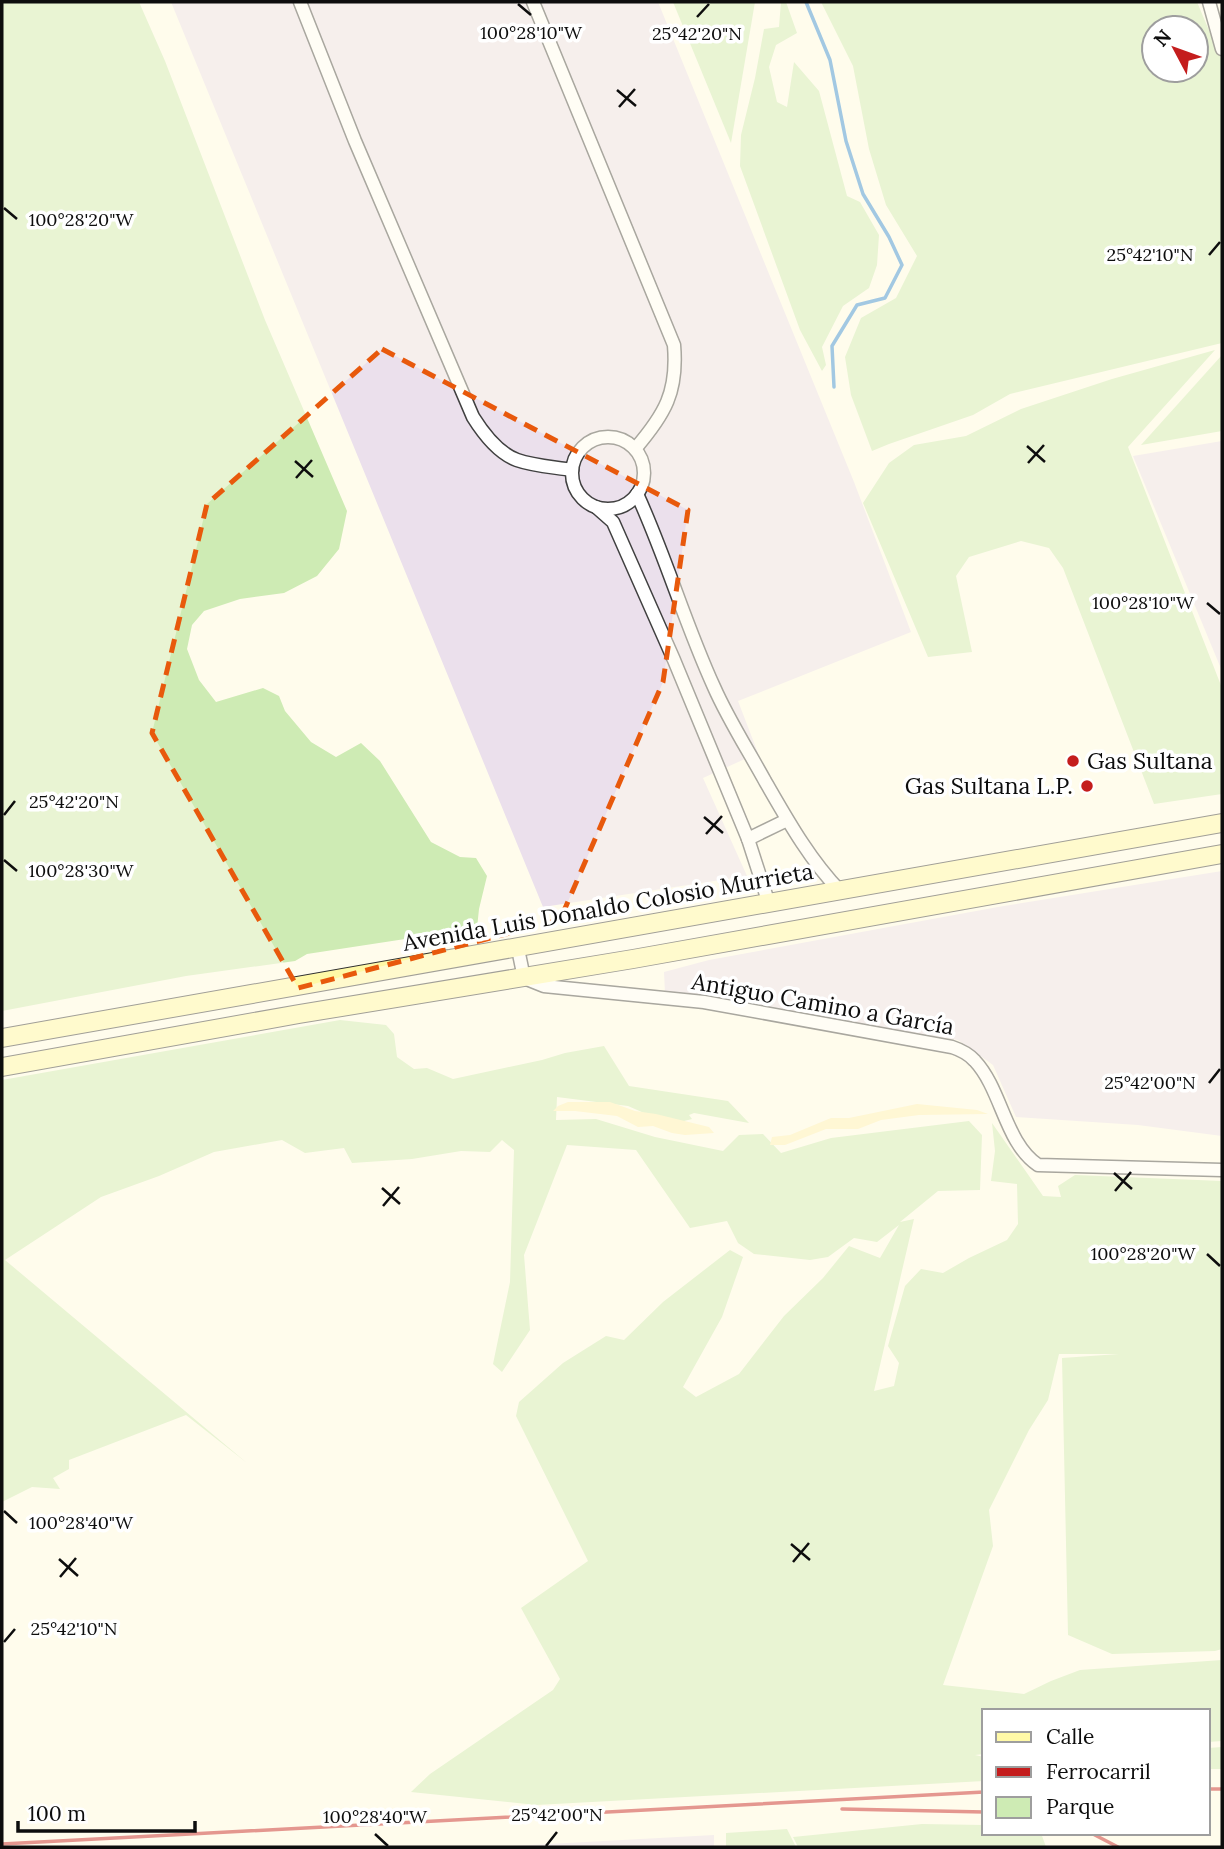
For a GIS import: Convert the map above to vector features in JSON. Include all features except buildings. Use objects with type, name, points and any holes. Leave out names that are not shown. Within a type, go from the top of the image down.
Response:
[{"type":"main road","name":"Avenida Luis Donaldo Colosio Murrieta","points":[[2,1038],[1222,823]]},
{"type":"main road","points":[[2,1067],[299,1014],[524,978],[1222,854]]},
{"type":"street","points":[[300,2],[355,141],[473,417],[498,448],[515,459],[572,470]]},
{"type":"street","points":[[533,2],[674,345],[676,366],[665,408],[654,428],[635,449]]},
{"type":"street","points":[[1209,2],[1222,48]]},
{"type":"street","points":[[1216,2],[1222,8]]},
{"type":"street","points":[[596,507],[608,509],[629,502],[643,483],[642,459],[626,442],[603,437],[591,441],[575,458],[573,482],[586,502],[613,522],[748,839],[769,904]]},
{"type":"street","points":[[637,494],[714,688],[787,820],[840,891]]},
{"type":"street","points":[[748,839],[787,820]]},
{"type":"street","points":[[518,949],[524,978]]},
{"type":"street","name":"Antiguo Camino a García","points":[[524,978],[544,986],[704,1002],[952,1047],[965,1052],[976,1062],[1019,1144],[1026,1155],[1038,1165],[1222,1170]]},
{"type":"highlighted area","points":[[382,349],[688,510],[663,682],[560,920],[298,988],[152,733],[207,504]]},
{"type":"shaded area","points":[[171,2],[658,2],[854,482],[911,632],[738,701],[758,753],[703,778],[747,876],[543,907]]},
{"type":"shaded area","points":[[1222,441],[1222,671],[1133,456]]},
{"type":"shaded area","points":[[1222,871],[1222,1136],[1138,1125],[1016,1117],[993,1065],[958,1040],[665,993],[664,972],[709,960],[998,907]]},
{"type":"shaded area","points":[[714,1835],[714,1847],[495,1847]]},
{"type":"green space","points":[[2,2],[139,2],[165,61],[265,320],[347,511],[339,549],[317,576],[284,593],[240,599],[204,611],[192,625],[187,649],[199,680],[216,702],[263,688],[279,696],[285,711],[311,742],[336,757],[361,743],[380,761],[431,842],[460,857],[476,858],[487,876],[477,928],[307,954],[295,961],[186,976],[2,1011]]},
{"type":"green space","points":[[673,2],[755,2],[731,143]]},
{"type":"green space","points":[[781,2],[786,2],[797,33],[776,45],[769,67],[777,102],[787,107],[794,62],[819,91],[847,196],[860,202],[879,235],[877,265],[869,288],[843,306],[822,347],[826,365],[822,371],[800,330],[740,166],[741,135],[764,29],[779,27]]},
{"type":"green space","points":[[821,2],[1197,2],[1202,14],[1140,14],[1140,84],[1210,84],[1210,33],[1222,61],[1222,343],[1010,394],[973,415],[872,451],[851,395],[845,357],[861,318],[896,298],[917,256],[886,205],[869,149],[853,66]]},
{"type":"green space","points":[[1215,350],[1128,447],[1222,688],[1222,794],[1154,804],[1063,568],[1049,548],[1021,541],[969,557],[956,576],[972,652],[928,657],[863,503],[889,463],[914,445],[966,436],[1021,409],[1112,379]]},
{"type":"green space","points":[[1222,355],[1222,431],[1141,445]]},
{"type":"green space","points":[[340,1020],[386,1025],[394,1034],[397,1057],[414,1069],[427,1068],[453,1079],[604,1046],[629,1086],[728,1101],[749,1123],[694,1113],[689,1115],[692,1119],[680,1122],[651,1116],[628,1106],[557,1097],[556,1120],[596,1119],[655,1137],[723,1151],[739,1135],[763,1134],[781,1153],[831,1138],[969,1121],[982,1135],[980,1190],[938,1191],[900,1222],[914,1219],[874,1391],[894,1386],[899,1363],[888,1346],[905,1286],[921,1269],[943,1273],[1007,1240],[1018,1224],[1017,1184],[991,1181],[995,1151],[992,1123],[1043,1196],[1061,1197],[1058,1186],[1075,1175],[1222,1181],[1222,1649],[1112,1654],[1068,1635],[1062,1358],[1119,1354],[1059,1354],[1048,1400],[1029,1430],[989,1510],[993,1546],[943,1685],[1024,1694],[1080,1670],[1222,1660],[1222,1741],[1210,1742],[1210,1709],[982,1709],[982,1754],[975,1755],[982,1757],[982,1781],[536,1805],[411,1792],[430,1774],[553,1690],[560,1679],[521,1608],[588,1561],[516,1416],[519,1402],[563,1363],[606,1336],[624,1340],[663,1302],[730,1250],[743,1257],[722,1317],[683,1387],[696,1397],[739,1374],[784,1316],[823,1278],[849,1246],[880,1258],[899,1225],[877,1242],[854,1238],[828,1257],[810,1260],[754,1254],[738,1243],[727,1221],[690,1228],[636,1150],[567,1145],[524,1255],[530,1330],[502,1372],[493,1364],[510,1282],[514,1150],[502,1140],[490,1152],[461,1151],[412,1159],[352,1163],[344,1148],[305,1153],[282,1140],[214,1152],[101,1197],[5,1260],[247,1463],[186,1415],[69,1460],[69,1469],[53,1478],[60,1489],[32,1487],[2,1502],[2,1080]]},
{"type":"green space","points":[[1222,1747],[1222,1769],[1210,1769],[1210,1748]]},
{"type":"green space","points":[[922,1824],[982,1825],[982,1835],[1042,1835],[1046,1847],[798,1847],[793,1837]]},
{"type":"green space","points":[[787,1829],[796,1847],[726,1847],[726,1833]]},
{"type":"sand","points":[[568,1102],[610,1102],[635,1111],[709,1127],[714,1133],[685,1135],[653,1126],[638,1127],[617,1116],[553,1111]]},
{"type":"sand","points":[[917,1104],[977,1110],[988,1114],[919,1115],[881,1120],[858,1129],[826,1129],[785,1145],[770,1145],[772,1137],[790,1135],[831,1118],[849,1118]]},
{"type":"waterway","points":[[806,2],[830,60],[846,141],[863,194],[902,265],[885,298],[857,305],[832,346],[834,387]]},
{"type":"railway","points":[[1210,1789],[1222,1789]]},
{"type":"railway","points":[[2,1844],[982,1792]]},
{"type":"railway","points":[[842,1809],[982,1812]]},
{"type":"railway","points":[[1095,1835],[1118,1847]]},
{"type":"place","name":"Gas Sultana","points":[[1073,761]]},
{"type":"place","name":"Gas Sultana L.P.","points":[[1087,786]]}]
